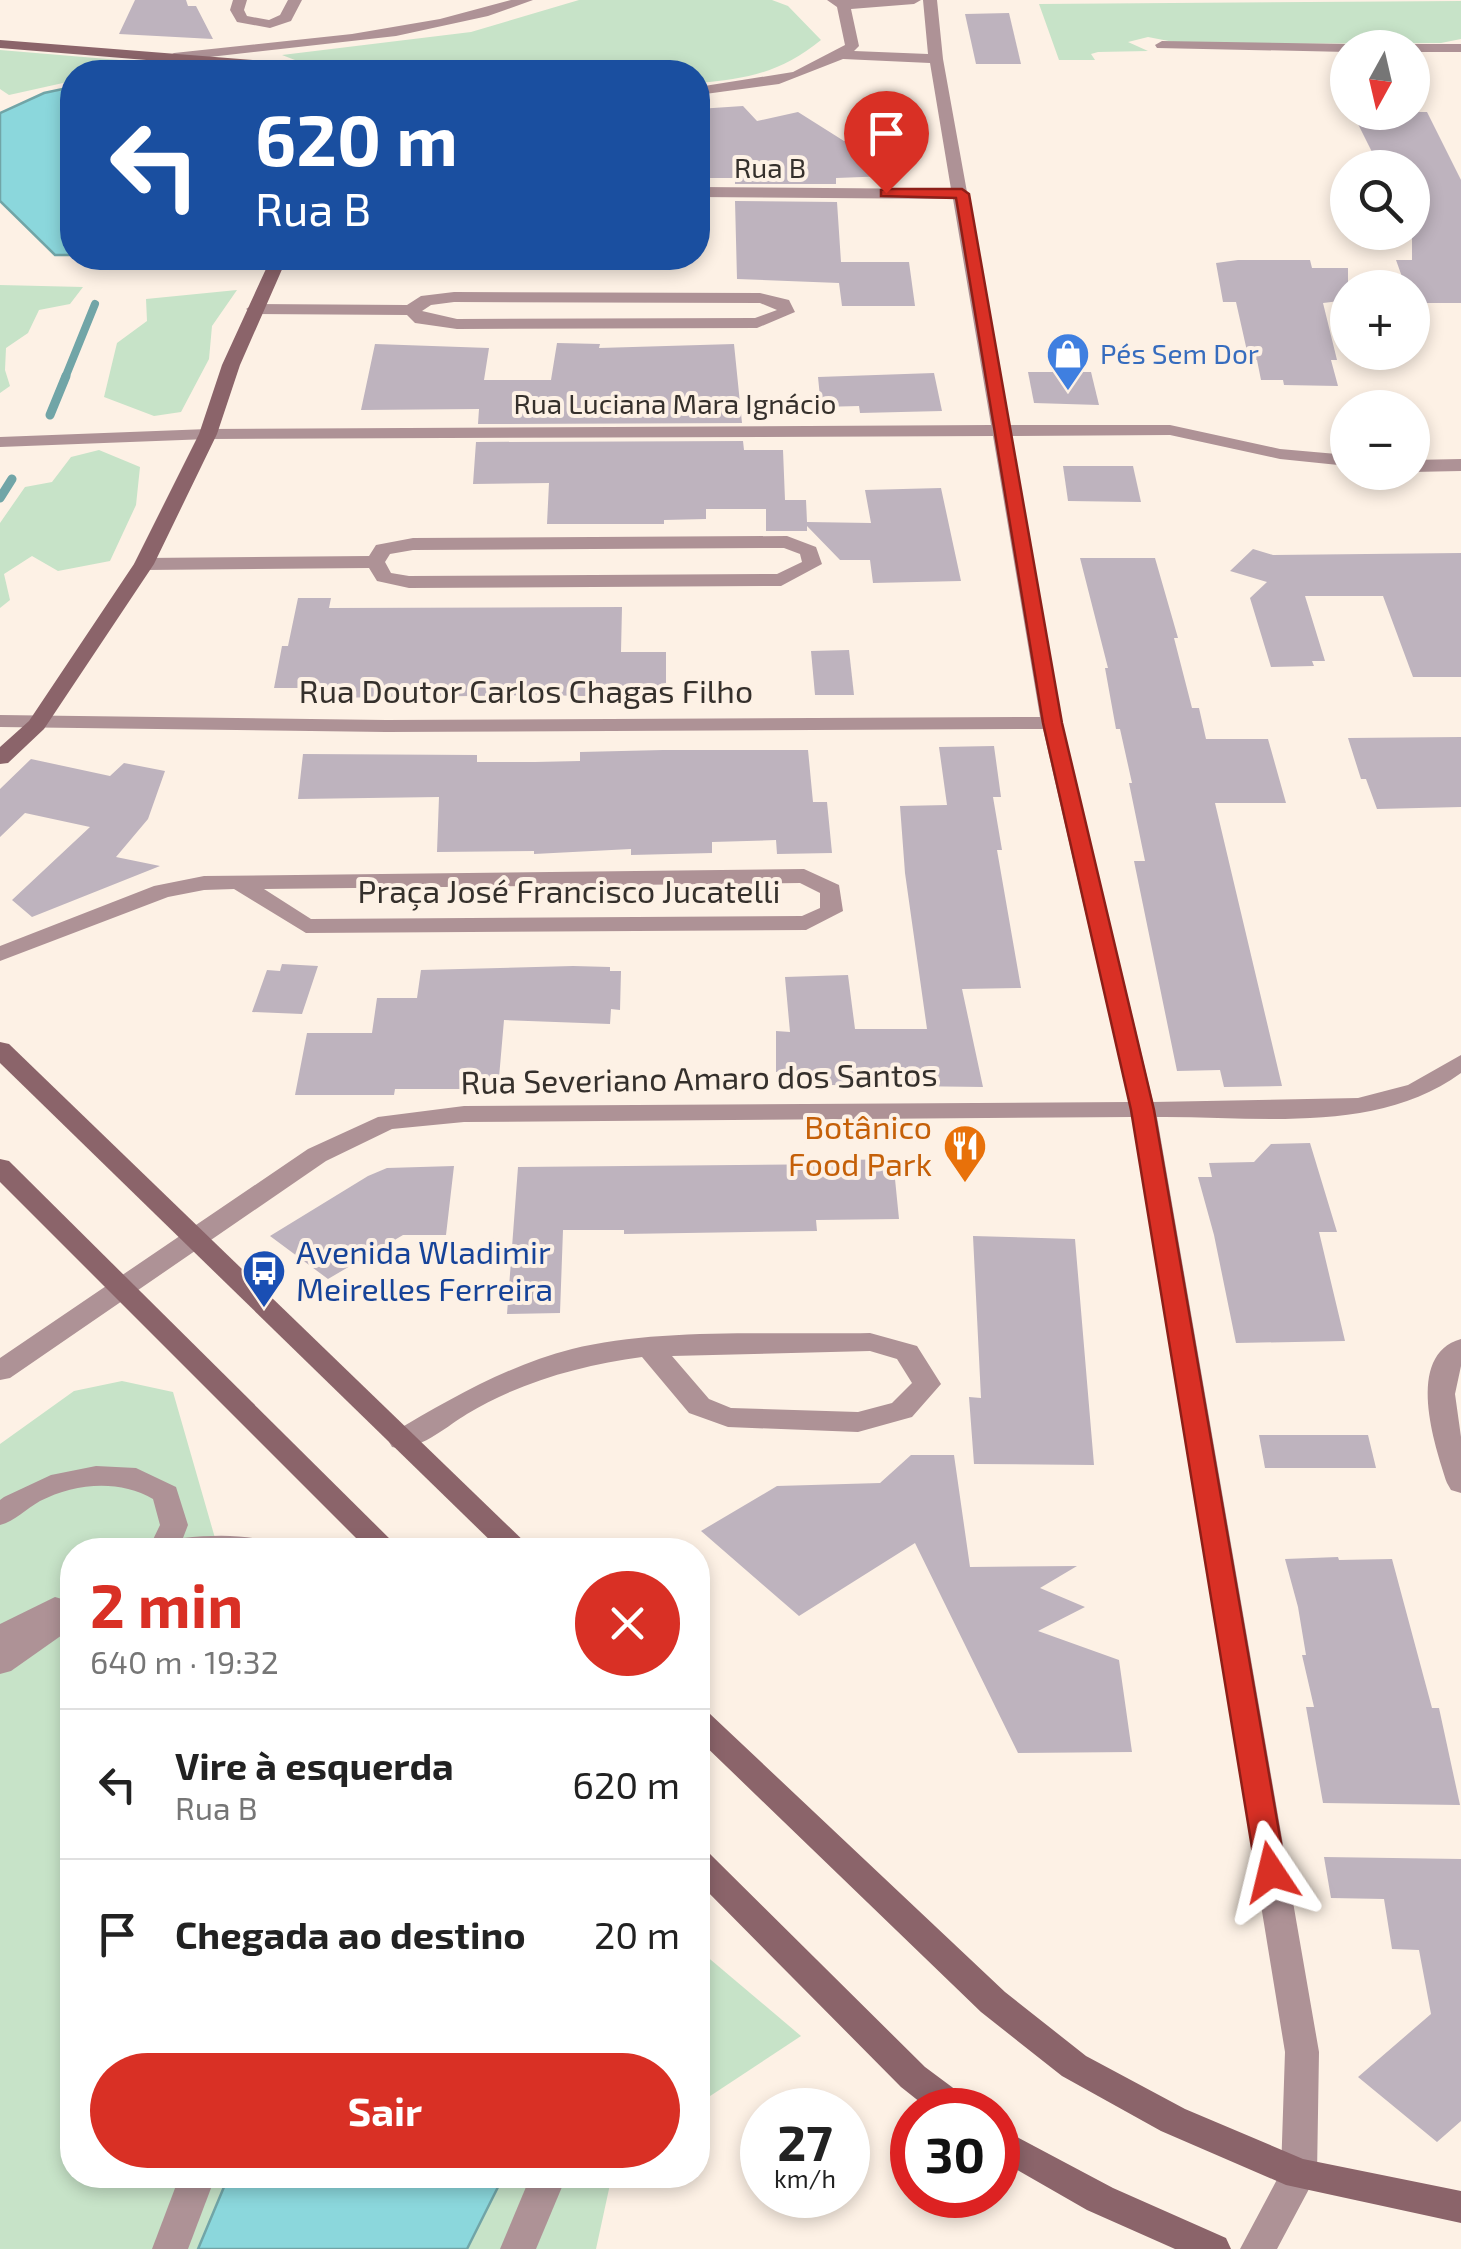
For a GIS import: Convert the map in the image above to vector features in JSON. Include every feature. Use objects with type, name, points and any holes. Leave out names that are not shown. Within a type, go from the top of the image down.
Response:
[{"type":"main road","points":[[0,44],[208,60]]},
{"type":"main road","points":[[0,758],[37,725],[144,564],[208,434],[254,309],[273,270]]},
{"type":"main road","points":[[0,1049],[505,1538]]},
{"type":"main road","points":[[0,1167],[374,1538]]},
{"type":"main road","points":[[710,1731],[994,2002],[1074,2066],[1172,2120],[1300,2174],[1461,2207]]},
{"type":"main road","points":[[710,1874],[928,2088]]},
{"type":"main road","points":[[1020,2154],[1100,2199],[1213,2249]]},
{"type":"street","points":[[240,0],[237,10],[242,19],[270,24],[296,46]]},
{"type":"street","points":[[270,24],[286,18],[295,0]]},
{"type":"street","points":[[174,57],[296,46],[466,19],[526,0]]},
{"type":"street","points":[[710,89],[797,76],[841,55],[852,46],[839,2],[914,0]]},
{"type":"street","points":[[930,0],[936,58],[1004,429],[1052,723],[1143,1110],[1302,2052],[1300,2174],[1258,2249]]},
{"type":"street","points":[[1162,45],[1330,48]]},
{"type":"street","points":[[1430,48],[1461,48]]},
{"type":"street","points":[[841,55],[936,58]]},
{"type":"street","name":"Rua B","points":[[710,192],[962,194]]},
{"type":"street","points":[[254,309],[411,310],[427,300],[454,297],[760,298],[784,304],[787,312],[756,323],[457,324],[421,319],[411,310]]},
{"type":"street","name":"Rua Luciana Mara Ignácio","points":[[0,442],[208,434],[1170,430],[1280,454],[1330,460]]},
{"type":"street","points":[[1430,466],[1461,466]]},
{"type":"street","points":[[787,542],[809,551],[812,564],[781,580],[409,582],[384,577],[374,562],[383,549],[413,544],[787,542]]},
{"type":"street","points":[[144,564],[374,562]]},
{"type":"street","name":"Rua Doutor Carlos Chagas Filho","points":[[0,722],[1052,723]]},
{"type":"street","name":"Praça José Francisco Jucatelli","points":[[0,954],[162,890],[204,883],[804,876],[831,890],[832,911],[806,923],[306,926],[239,883]]},
{"type":"street","name":"Rua Severiano Amaro dos Santos","points":[[0,1371],[317,1155],[386,1122],[464,1114],[1338,1108],[1388,1102],[1420,1092],[1461,1062]]},
{"type":"street","points":[[402,1440],[469,1400],[576,1357],[649,1348],[870,1342],[907,1352],[927,1384],[902,1410],[858,1422],[728,1417],[699,1406],[649,1348]]},
{"type":"street","points":[[1461,1348],[1455,1352],[1442,1386],[1442,1424],[1461,1483]]},
{"type":"street","points":[[0,1514],[20,1496],[68,1478],[134,1477],[166,1494],[174,1525],[169,1538]]},
{"type":"street","points":[[0,1638],[60,1606]]},
{"type":"street","points":[[0,1662],[60,1621]]},
{"type":"street","points":[[170,2249],[193,2188]]},
{"type":"street","points":[[518,2249],[543,2188]]},
{"type":"green space","points":[[579,0],[772,0],[788,6],[821,40],[778,67],[710,82],[710,60],[295,60],[282,55],[471,32]]},
{"type":"green space","points":[[1461,1],[1461,39],[1430,43],[1430,30],[1330,30],[1330,43],[1184,44],[1148,37],[1128,42],[1148,51],[1098,52],[1091,54],[1095,60],[1059,60],[1039,4]]},
{"type":"green space","points":[[0,50],[119,60],[60,60],[60,84],[9,95],[0,89]]},
{"type":"green space","points":[[0,285],[83,287],[70,304],[39,310],[28,333],[6,348],[5,370],[10,386],[0,393]]},
{"type":"green space","points":[[237,290],[212,326],[209,359],[181,412],[154,416],[104,397],[117,343],[147,321],[146,299]]},
{"type":"green space","points":[[99,450],[140,467],[136,505],[110,561],[58,571],[32,556],[4,574],[10,600],[0,608],[0,523],[25,487],[52,482],[71,457]]},
{"type":"green space","points":[[122,1381],[173,1392],[215,1538],[60,1538],[60,2188],[609,2188],[596,2249],[0,2249],[0,1444],[74,1391]]},
{"type":"green space","points":[[710,1959],[801,2036],[710,2096]]},
{"type":"water","points":[[60,90],[60,255],[55,255],[0,201],[0,113]]},
{"type":"water","points":[[224,2188],[498,2188],[467,2249],[198,2249]]},
{"type":"building","points":[[135,0],[186,0],[188,6],[196,6],[213,39],[119,34]]},
{"type":"building","points":[[1009,13],[1021,64],[976,64],[965,14]]},
{"type":"building","points":[[743,106],[757,121],[798,112],[844,141],[897,141],[901,172],[836,178],[836,184],[735,184],[735,178],[710,178],[710,108]]},
{"type":"building","points":[[1430,118],[1461,180],[1461,303],[1430,303],[1430,270],[1400,270],[1396,260],[1412,260],[1412,250],[1430,250],[1430,150],[1371,150],[1361,130],[1430,130]]},
{"type":"building","points":[[735,201],[837,202],[841,262],[909,262],[915,306],[842,306],[839,283],[737,279]]},
{"type":"building","points":[[1310,260],[1312,268],[1348,268],[1330,270],[1330,302],[1323,303],[1330,332],[1330,370],[1334,370],[1338,386],[1284,385],[1283,380],[1261,380],[1257,360],[1249,360],[1236,302],[1223,302],[1216,263]]},
{"type":"building","points":[[557,343],[600,344],[599,348],[734,344],[742,423],[478,424],[479,409],[361,410],[375,344],[489,348],[484,380],[551,380]]},
{"type":"building","points":[[1028,372],[1091,372],[1099,405],[1034,403]]},
{"type":"building","points":[[934,373],[942,411],[860,413],[859,406],[821,407],[818,377]]},
{"type":"building","points":[[743,441],[744,450],[783,450],[785,500],[806,500],[807,522],[871,523],[865,490],[941,488],[961,581],[873,583],[870,560],[840,560],[807,526],[807,531],[766,531],[766,509],[706,509],[706,519],[664,520],[664,524],[547,524],[549,483],[473,484],[476,442]]},
{"type":"building","points":[[1063,466],[1133,466],[1141,502],[1068,501]]},
{"type":"building","points":[[1253,549],[1273,555],[1461,553],[1461,677],[1413,677],[1383,596],[1305,596],[1325,661],[1312,661],[1314,666],[1271,667],[1250,598],[1267,582],[1230,571]]},
{"type":"building","points":[[1080,558],[1155,558],[1178,638],[1174,638],[1192,708],[1199,708],[1206,739],[1268,739],[1286,803],[1215,803],[1282,1086],[1224,1087],[1220,1070],[1177,1071],[1134,861],[1145,861],[1132,783],[1120,729],[1116,729],[1108,668]]},
{"type":"building","points":[[298,598],[331,598],[329,608],[622,607],[621,652],[666,652],[666,698],[320,698],[322,688],[274,688],[282,646],[288,646]]},
{"type":"building","points":[[849,650],[854,695],[815,695],[811,651]]},
{"type":"building","points":[[1461,737],[1461,807],[1377,809],[1366,779],[1361,779],[1348,738]]},
{"type":"building","points":[[994,746],[1001,797],[993,797],[1002,850],[997,850],[1021,988],[962,989],[983,1087],[830,1085],[829,1072],[776,1072],[776,1031],[790,1032],[785,977],[848,975],[855,1029],[927,1029],[905,873],[900,806],[947,805],[939,747]]},
{"type":"building","points":[[808,750],[813,802],[827,802],[832,853],[777,854],[776,840],[712,842],[712,853],[631,855],[631,849],[534,854],[437,852],[439,797],[298,799],[303,754],[477,755],[477,762],[535,762],[580,761],[580,752]]},
{"type":"building","points":[[31,759],[110,776],[124,763],[165,771],[148,819],[116,857],[160,866],[32,917],[12,900],[90,827],[25,813],[0,837],[0,789]]},
{"type":"building","points":[[282,964],[318,966],[302,1014],[252,1012],[267,970],[280,971]]},
{"type":"building","points":[[573,966],[621,971],[620,1010],[611,1009],[610,1024],[504,1020],[498,1089],[395,1089],[394,1095],[295,1095],[307,1033],[372,1033],[377,998],[417,998],[421,970]]},
{"type":"building","points":[[1310,1143],[1337,1232],[1319,1232],[1345,1341],[1236,1343],[1198,1177],[1212,1177],[1209,1163],[1254,1162],[1271,1144]]},
{"type":"building","points":[[893,1159],[899,1219],[816,1220],[817,1231],[624,1234],[624,1230],[563,1230],[560,1313],[507,1314],[518,1167],[848,1164],[847,1160]]},
{"type":"building","points":[[454,1166],[446,1235],[403,1235],[328,1279],[270,1236],[387,1168]]},
{"type":"building","points":[[973,1236],[1075,1239],[1094,1465],[974,1464],[969,1397],[981,1398]]},
{"type":"building","points":[[1259,1435],[1368,1435],[1376,1468],[1265,1468]]},
{"type":"building","points":[[911,1455],[954,1455],[970,1567],[1077,1566],[1040,1588],[1085,1607],[1038,1631],[1119,1660],[1132,1752],[1018,1753],[915,1543],[799,1616],[701,1531],[777,1486],[880,1483]]},
{"type":"building","points":[[1285,1559],[1392,1559],[1432,1708],[1439,1708],[1460,1805],[1323,1803],[1306,1707],[1314,1707],[1302,1655],[1306,1655]]},
{"type":"building","points":[[1324,1857],[1461,1859],[1461,2121],[1437,2142],[1358,2077],[1431,2014],[1419,1950],[1392,1949],[1384,1899],[1331,1898]]},
{"type":"waterway","points":[[65,378],[95,304]]},
{"type":"waterway","points":[[50,415],[66,376]]},
{"type":"waterway","points":[[0,498],[12,479]]},
{"type":"place","name":"Pés Sem Dor","points":[[1068,392]]},
{"type":"place","name":"Botânico Food Park","points":[[965,1184]]},
{"type":"place","name":"Avenida Wladimir Meirelles Ferreira","points":[[264,1309]]},
{"type":"route","points":[[886,193],[962,194],[1052,723],[1143,1110],[1271,1872]]}]
